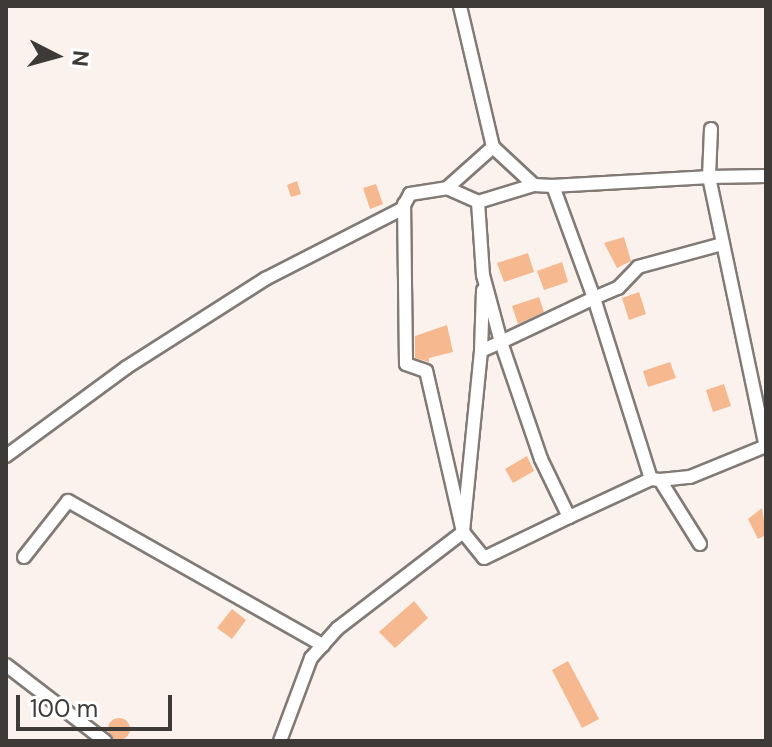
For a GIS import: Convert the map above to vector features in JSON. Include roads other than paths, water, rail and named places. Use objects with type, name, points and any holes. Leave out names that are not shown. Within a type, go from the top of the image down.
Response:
[{"type":"street","points":[[460,6],[493,147],[534,185]]},
{"type":"street","points":[[404,204],[406,364],[426,371],[463,532],[484,558],[656,480],[690,477],[766,447],[709,177],[711,129]]},
{"type":"street","points":[[6,456],[127,367],[265,279],[404,204],[410,194],[447,188],[493,147]]},
{"type":"street","points":[[447,188],[478,202],[534,185],[766,176]]},
{"type":"street","points":[[553,186],[656,480],[700,544]]},
{"type":"street","points":[[280,741],[311,658],[463,532],[481,351],[483,275],[478,202]]},
{"type":"street","points":[[481,351],[618,288],[638,267],[722,244]]},
{"type":"street","points":[[483,275],[501,342],[541,459],[569,517]]},
{"type":"street","points":[[24,557],[68,501],[323,645]]},
{"type":"street","points":[[6,665],[105,741]]}]
